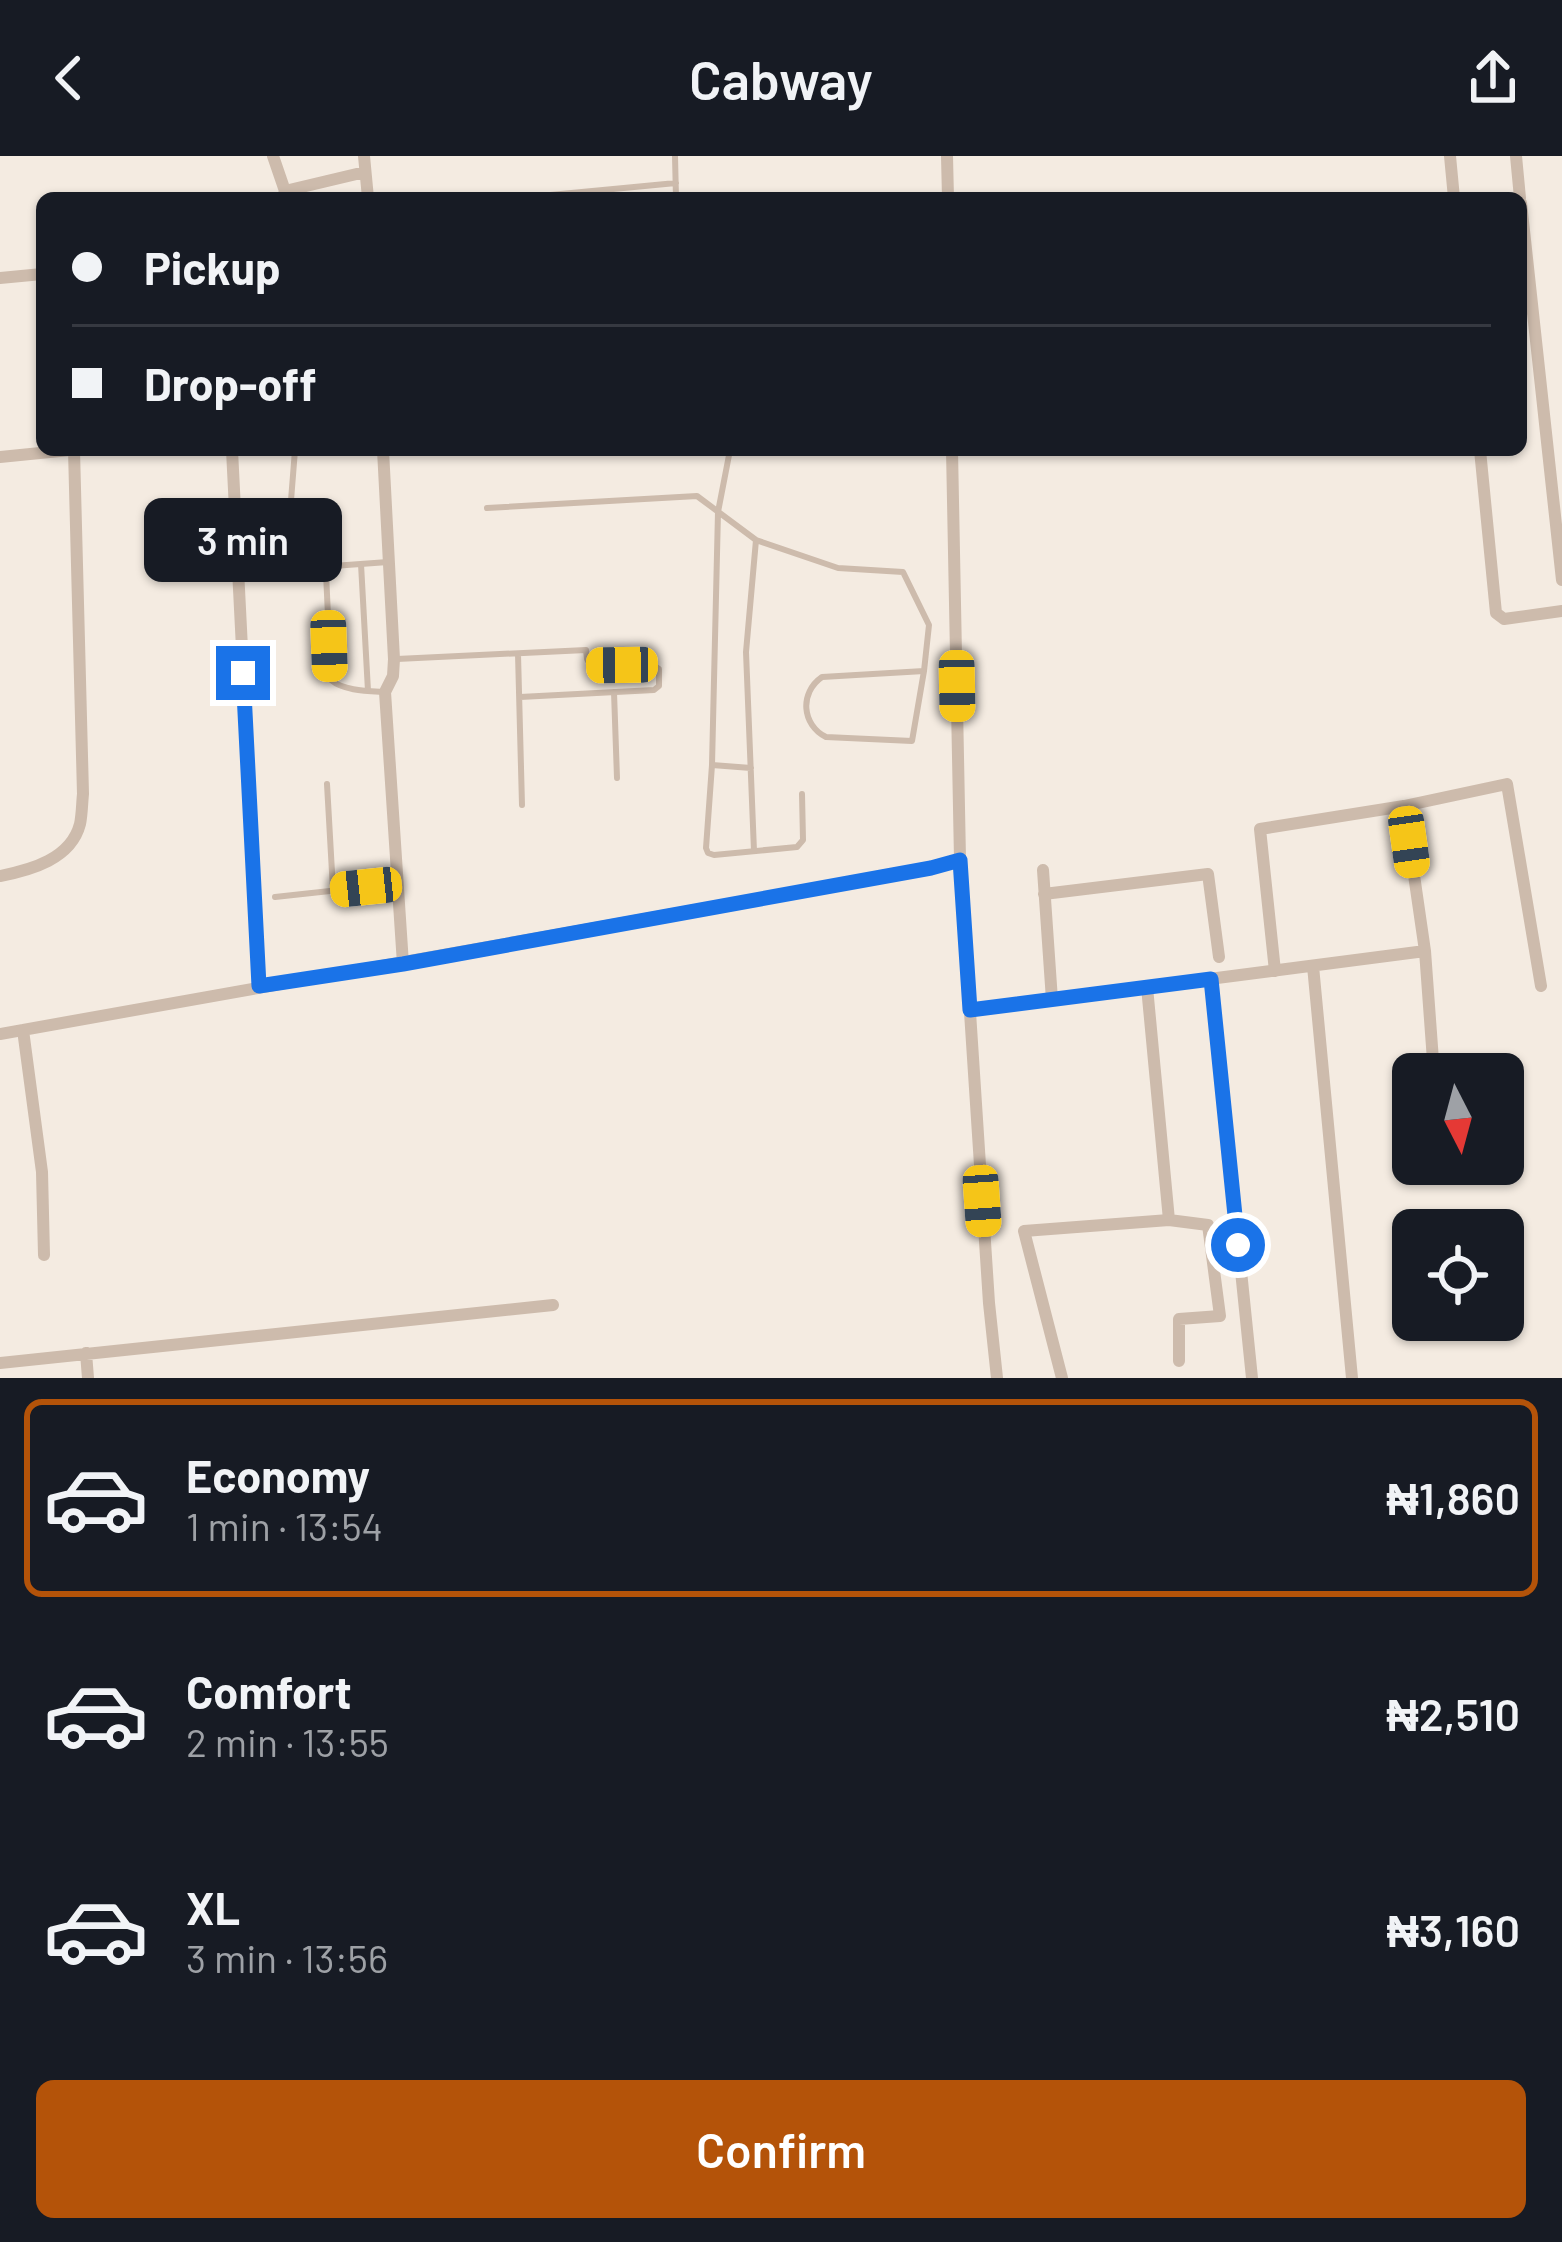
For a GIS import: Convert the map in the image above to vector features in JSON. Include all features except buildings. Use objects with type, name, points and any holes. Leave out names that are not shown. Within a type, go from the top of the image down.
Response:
[{"type":"street","points":[[273,156],[283,192]]},
{"type":"street","points":[[364,156],[367,192]]},
{"type":"street","points":[[947,156],[948,192]]},
{"type":"street","points":[[1450,156],[1453,192]]},
{"type":"street","points":[[1516,156],[1520,192]]},
{"type":"street","points":[[291,192],[365,172]]},
{"type":"street","points":[[1527,250],[1557,497],[1562,580]]},
{"type":"street","points":[[0,278],[36,275]]},
{"type":"street","points":[[0,457],[36,454]]},
{"type":"street","points":[[0,875],[23,872],[50,860],[69,846],[80,826],[83,794],[72,456]]},
{"type":"street","points":[[232,456],[259,986]]},
{"type":"street","points":[[383,456],[394,659],[385,692],[403,964]]},
{"type":"street","points":[[952,456],[960,860],[997,1378]]},
{"type":"street","points":[[1481,456],[1496,613],[1504,619],[1562,611]]},
{"type":"street","points":[[1275,971],[1260,830],[1507,784],[1541,986]]},
{"type":"street","points":[[1404,806],[1425,951],[1432,1053]]},
{"type":"street","points":[[0,1034],[960,860]]},
{"type":"street","points":[[1042,870],[1052,1000]]},
{"type":"street","points":[[1045,894],[1208,874],[1219,957]]},
{"type":"street","points":[[970,1010],[1425,951]]},
{"type":"street","points":[[1313,966],[1352,1378]]},
{"type":"street","points":[[1211,979],[1252,1378]]},
{"type":"street","points":[[1148,987],[1168,1220]]},
{"type":"street","points":[[23,1030],[42,1172],[44,1256]]},
{"type":"street","points":[[1061,1378],[1024,1231],[1168,1220],[1208,1225],[1220,1316],[1179,1319],[1179,1361]]},
{"type":"street","points":[[0,1363],[553,1305]]},
{"type":"street","points":[[86,1353],[88,1378]]},
{"type":"lane","points":[[675,156],[676,192]]},
{"type":"lane","points":[[582,192],[676,183]]},
{"type":"lane","points":[[290,513],[295,456]]},
{"type":"lane","points":[[729,456],[718,512],[706,848],[714,855],[797,847],[803,840],[802,794]]},
{"type":"lane","points":[[487,508],[698,496],[756,540],[838,568],[903,572],[928,625],[924,671],[912,741],[826,737],[808,721],[807,696],[812,683],[821,677],[924,671]]},
{"type":"lane","points":[[754,851],[746,652],[756,540]]},
{"type":"lane","points":[[385,692],[336,685],[331,680],[326,573],[333,566],[388,562]]},
{"type":"lane","points":[[362,564],[368,691]]},
{"type":"lane","points":[[394,659],[586,650],[591,666],[653,665],[659,669],[659,686],[654,690],[520,697]]},
{"type":"lane","points":[[518,654],[522,805]]},
{"type":"lane","points":[[614,692],[617,778]]},
{"type":"lane","points":[[712,765],[751,768]]},
{"type":"lane","points":[[327,784],[333,890]]},
{"type":"lane","points":[[275,897],[398,883]]},
{"type":"route","points":[[243,673],[259,986],[403,964],[960,860],[970,1010],[1211,979],[1238,1245]]}]
